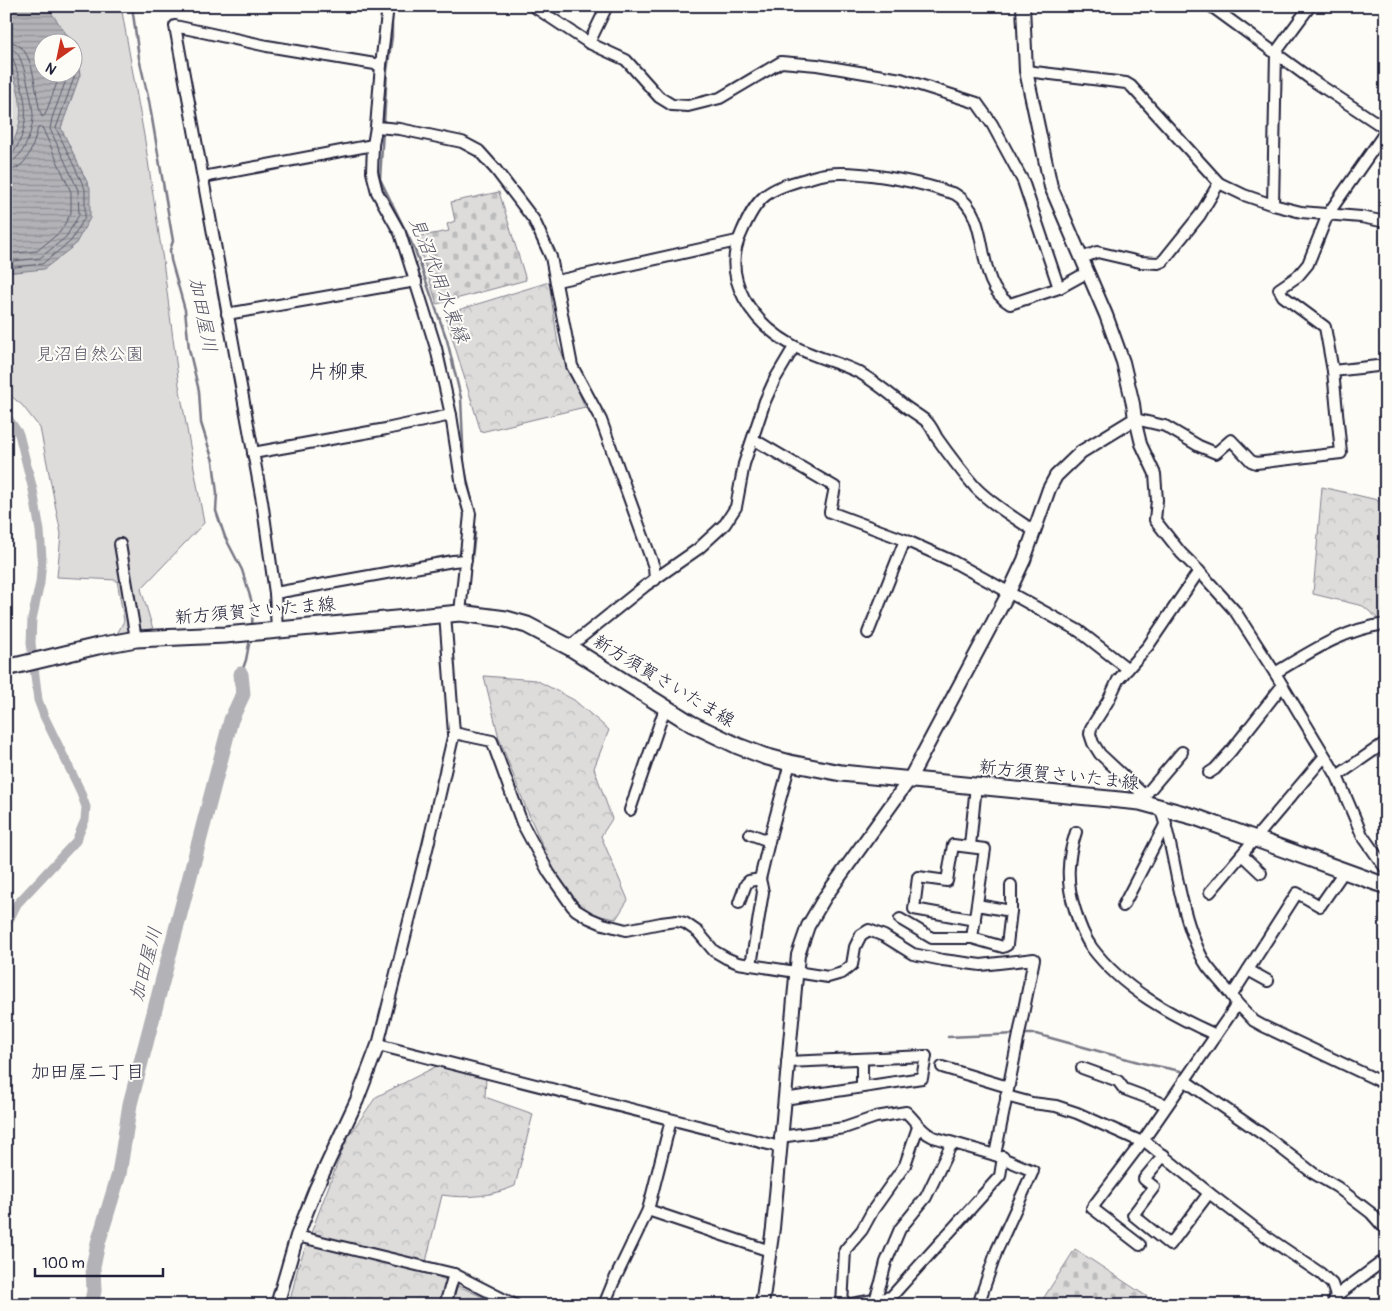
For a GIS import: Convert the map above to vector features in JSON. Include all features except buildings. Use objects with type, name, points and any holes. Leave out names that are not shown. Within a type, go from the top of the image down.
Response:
[{"type":"main road","name":"新方須賀さいたま線","points":[[6,668],[98,646],[136,640],[277,630],[453,614],[506,619],[527,625],[569,647],[692,724],[738,746],[790,763],[841,773],[909,780],[1143,799],[1160,807],[1256,838],[1386,886]]},
{"type":"street","points":[[277,1305],[297,1236],[316,1188],[357,1100],[378,1045],[430,839],[454,733],[453,614],[466,560],[470,514],[462,486],[451,415],[436,348],[400,233],[377,192],[372,172],[388,6]]},
{"type":"street","points":[[533,6],[589,43],[626,60],[659,97],[672,105],[688,106],[720,98],[781,62],[817,65],[901,79],[977,103],[992,124],[1023,181],[1059,288]]},
{"type":"street","points":[[589,43],[607,6]]},
{"type":"street","points":[[1023,6],[1026,71],[1051,187],[1106,315],[1122,362],[1141,444],[1155,474],[1155,520],[1181,554],[1200,571],[1235,611],[1275,674],[1324,758],[1337,776],[1362,835],[1386,869]]},
{"type":"street","points":[[762,1305],[770,1251],[796,972],[802,939],[815,913],[909,780],[1009,592],[1049,488],[1062,469],[1081,452],[1135,419],[1165,426],[1199,446],[1216,453],[1231,440],[1251,461],[1256,463],[1341,453],[1333,371],[1325,327],[1283,296],[1279,289],[1298,276],[1308,264],[1328,214],[1386,130],[1312,80],[1211,6]]},
{"type":"street","points":[[1273,205],[1276,52],[1310,6]]},
{"type":"street","points":[[277,630],[275,593],[262,501],[175,26],[267,46],[381,66]]},
{"type":"street","points":[[1026,71],[1054,75],[1086,76],[1126,83],[1219,183],[1244,196],[1301,212],[1386,222]]},
{"type":"street","points":[[376,127],[400,129],[462,142],[479,151],[534,220],[551,257],[572,366],[601,420],[654,567],[655,580]]},
{"type":"street","points":[[203,177],[373,146]]},
{"type":"street","points":[[1034,531],[977,488],[941,443],[928,422],[880,385],[858,372],[794,346],[763,323],[742,298],[736,283],[735,255],[737,241],[751,211],[768,193],[781,186],[826,174],[866,175],[926,185],[954,194],[963,201],[977,220],[986,266],[995,288],[1001,298],[1010,304],[1059,288],[1088,272]]},
{"type":"street","points":[[1082,258],[1097,252],[1140,262],[1158,263],[1164,261],[1200,215],[1219,183]]},
{"type":"street","points":[[557,281],[737,241]]},
{"type":"street","points":[[227,314],[416,282]]},
{"type":"street","points":[[569,647],[698,548],[725,524],[732,515],[739,498],[744,464],[765,401],[794,346]]},
{"type":"street","points":[[1333,371],[1386,365]]},
{"type":"street","points":[[253,453],[451,415]]},
{"type":"street","points":[[752,439],[835,488],[830,512],[952,560],[1079,631],[1128,669]]},
{"type":"street","points":[[868,634],[905,540]]},
{"type":"street","points":[[120,544],[136,640]]},
{"type":"street","points":[[275,593],[466,560]]},
{"type":"street","points":[[1182,752],[1143,799],[1100,754],[1090,734],[1091,728],[1108,701],[1118,680],[1148,646],[1200,571]]},
{"type":"street","points":[[1275,674],[1326,642],[1357,629],[1386,624]]},
{"type":"street","points":[[1209,773],[1216,770],[1282,686]]},
{"type":"street","points":[[630,810],[665,708]]},
{"type":"street","points":[[454,733],[492,741],[522,823],[549,873],[576,910],[602,924],[626,930],[669,922],[686,923],[698,932],[714,951],[738,963],[828,977],[842,973],[852,965],[855,947],[861,935],[870,930],[884,936],[913,954],[943,960],[981,965],[1034,959],[1007,1091],[999,1156],[1000,1176],[889,1301],[875,1300],[844,1305],[845,1250],[862,1230],[873,1210],[905,1165],[918,1127]]},
{"type":"street","points":[[1337,776],[1386,742]]},
{"type":"street","points":[[1210,892],[1324,758]]},
{"type":"street","points":[[751,965],[763,892],[760,879],[790,763]]},
{"type":"street","points":[[970,846],[976,785]]},
{"type":"street","points":[[1160,807],[1166,823],[1179,895],[1191,931],[1206,964],[1234,999],[1254,1021],[1386,1084]]},
{"type":"street","points":[[1122,906],[1166,823]]},
{"type":"street","points":[[1076,832],[1069,857],[1070,889],[1077,917],[1092,948],[1119,977],[1159,1006],[1216,1035]]},
{"type":"street","points":[[750,834],[769,840]]},
{"type":"street","points":[[972,938],[975,920],[985,849],[953,845],[947,881],[918,877],[914,909],[975,920]]},
{"type":"street","points":[[1242,855],[1260,873]]},
{"type":"street","points":[[1140,1245],[1092,1208],[1142,1142],[1234,1009],[1234,999],[1248,970],[1297,893],[1320,906],[1345,870]]},
{"type":"street","points":[[738,903],[749,881],[760,879]]},
{"type":"street","points":[[900,919],[932,938],[972,938],[1003,947],[1006,945],[1012,911],[1011,884]]},
{"type":"street","points":[[977,905],[1012,911]]},
{"type":"street","points":[[1248,970],[1268,981]]},
{"type":"street","points":[[378,1045],[671,1120],[780,1142],[844,1128],[876,1117],[906,1112],[914,1119],[918,1127],[928,1135],[999,1156],[1033,1171],[997,1250],[978,1305]]},
{"type":"street","points":[[784,1099],[922,1078],[926,1056],[788,1062]]},
{"type":"street","points":[[862,1058],[862,1087]]},
{"type":"street","points":[[942,1067],[1007,1091],[1032,1103],[1063,1108],[1102,1123],[1142,1142],[1146,1142],[1209,1193],[1290,1254],[1320,1273],[1332,1284],[1334,1300]]},
{"type":"street","points":[[1082,1068],[1118,1081],[1124,1089],[1167,1105]]},
{"type":"street","points":[[1184,1080],[1268,1138],[1313,1173],[1336,1187],[1371,1214],[1386,1230]]},
{"type":"street","points":[[604,1305],[648,1210],[671,1120]]},
{"type":"street","points":[[875,1300],[882,1282],[886,1262],[900,1229],[926,1197],[952,1143]]},
{"type":"street","points":[[1164,1155],[1144,1179],[1154,1188],[1133,1215],[1170,1245],[1209,1193]]},
{"type":"street","points":[[648,1210],[770,1251]]},
{"type":"street","points":[[297,1236],[454,1274],[515,1305]]},
{"type":"street","points":[[1334,1300],[1386,1259]]},
{"type":"street","points":[[445,1305],[454,1274]]},
{"type":"green space","name":"見沼自然公園","points":[[6,6],[121,6],[145,141],[179,385],[204,523],[141,589],[153,629],[117,634],[124,621],[117,580],[57,577],[61,534],[40,428],[22,405],[6,392]]},
{"type":"green space","points":[[499,192],[526,280],[437,304],[416,237],[449,231],[447,224],[455,221],[451,202]]},
{"type":"green space","points":[[549,282],[558,344],[585,407],[481,432],[445,314]]},
{"type":"green space","points":[[1322,487],[1386,502],[1386,623],[1383,623],[1363,606],[1313,594]]},
{"type":"green space","points":[[484,676],[536,680],[574,700],[609,730],[594,768],[612,819],[601,836],[628,900],[616,919],[590,914],[559,883],[526,808],[499,738]]},
{"type":"green space","points":[[437,1066],[486,1077],[485,1097],[533,1114],[515,1186],[479,1196],[442,1195],[426,1262],[439,1277],[500,1305],[289,1305],[298,1267],[347,1138],[376,1097]]},
{"type":"green space","points":[[1075,1249],[1158,1304],[1052,1305],[1043,1299]]},
{"type":"water","points":[[6,6],[35,6],[50,11],[65,32],[32,32],[32,82],[77,82],[61,128],[90,188],[90,218],[75,245],[44,269],[6,273],[6,155],[18,130],[20,107],[16,84],[8,58],[6,58]]},
{"type":"waterway","name":"加田屋川","points":[[132,6],[139,58],[149,101],[173,241],[170,250],[171,260],[185,310],[189,349],[199,391],[201,423],[213,461],[217,493],[216,511],[225,537],[242,570],[253,606],[252,627]]},
{"type":"waterway","name":"見沼代用水東縁","points":[[384,124],[387,71],[392,37],[392,10]]},
{"type":"waterway","name":"見沼代用水東縁","points":[[383,130],[380,179],[415,250],[447,340],[461,398],[464,466],[474,510]]},
{"type":"waterway","name":"見沼代用水東縁","points":[[6,415],[19,434],[33,490],[40,531],[42,558],[40,583],[32,619],[31,643],[38,700],[86,807],[85,820],[76,841],[17,904],[6,926]]},
{"type":"waterway","name":"見沼代用水東縁","points":[[471,566],[475,534],[474,518]]},
{"type":"waterway","name":"見沼代用水東縁","points":[[397,626],[415,625]]},
{"type":"waterway","name":"加田屋川","points":[[241,674],[250,639]]},
{"type":"waterway","name":"加田屋川","points":[[91,1305],[94,1291],[93,1267],[98,1243],[119,1174],[130,1104],[231,720],[243,694],[241,674]]},
{"type":"waterway","points":[[948,1037],[1017,1034]]},
{"type":"waterway","points":[[1022,1034],[1036,1034],[1142,1063],[1181,1071],[1186,1075]]},
{"type":"waterway","points":[[1191,1078],[1237,1111]]},
{"type":"waterway","points":[[1246,1117],[1284,1144]]},
{"type":"waterway","points":[[1312,1166],[1333,1179]]},
{"type":"waterway","points":[[1348,1189],[1366,1202],[1385,1221]]},
{"type":"district","name":"片柳東","points":[[338,371]]},
{"type":"district","name":"加田屋二丁目","points":[[88,1072]]}]
